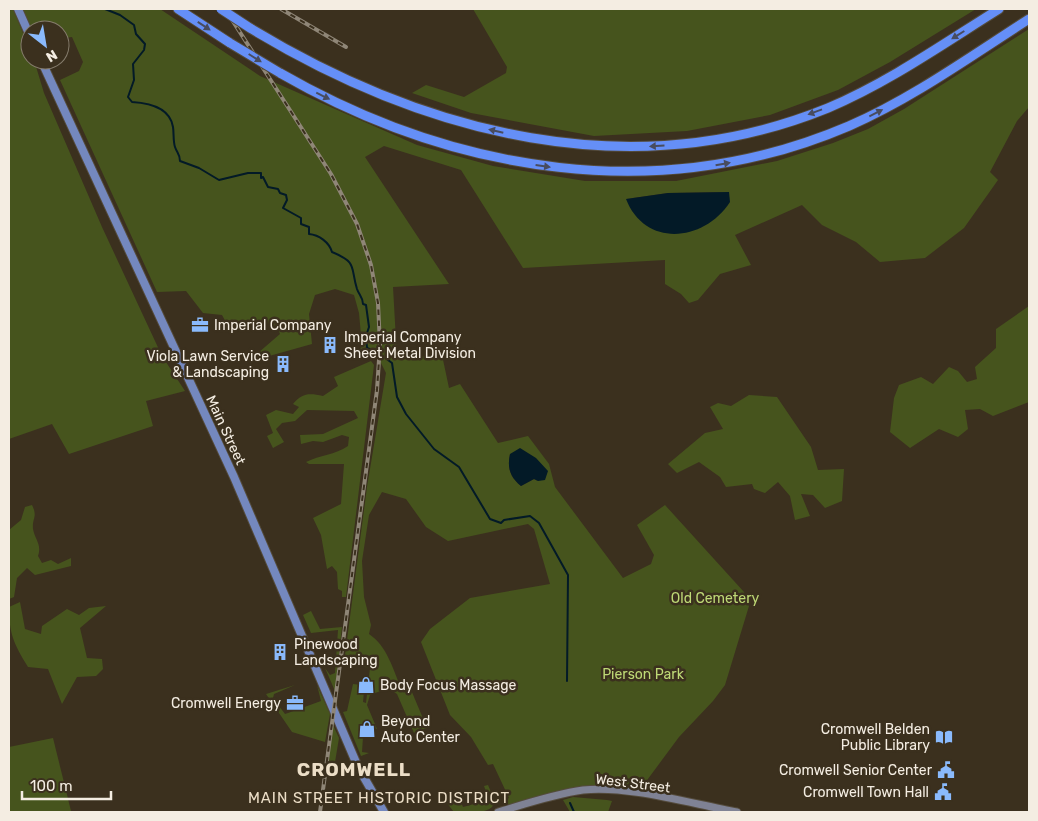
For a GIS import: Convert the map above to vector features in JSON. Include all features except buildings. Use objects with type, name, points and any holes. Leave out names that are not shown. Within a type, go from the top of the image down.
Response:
[{"type":"highway","points":[[178,9],[280,73],[372,118],[469,150],[521,162],[574,170],[661,171],[742,160],[794,146],[829,134],[895,103],[1029,19]]},
{"type":"highway","points":[[220,9],[300,56],[402,103],[505,134],[557,143],[639,147],[685,144],[732,137],[769,128],[818,111],[883,81],[999,9]]},
{"type":"main road","name":"Main Street","points":[[46,70],[234,477],[358,767],[384,812]]},
{"type":"main road","name":"West Street","points":[[498,812],[572,792],[595,790],[622,792],[737,812]]},
{"type":"green space","points":[[9,9],[13,9],[20,26],[20,70],[37,70],[44,93],[102,227],[162,356],[185,391],[146,401],[153,426],[69,454],[52,424],[9,439]]},
{"type":"green space","points":[[23,9],[160,9],[260,76],[417,145],[493,166],[585,181],[676,181],[777,161],[833,143],[868,129],[904,109],[1029,29],[1029,107],[1017,121],[990,172],[998,180],[964,228],[925,258],[880,262],[856,242],[822,225],[802,205],[735,235],[751,265],[720,274],[698,300],[689,303],[681,294],[665,284],[665,260],[523,268],[461,170],[384,146],[365,157],[449,284],[393,287],[397,358],[442,355],[449,388],[460,384],[498,443],[528,436],[549,464],[555,487],[623,578],[651,564],[654,555],[637,525],[665,505],[744,592],[749,606],[725,685],[713,701],[679,737],[642,787],[638,790],[574,788],[509,805],[505,800],[509,798],[493,764],[488,765],[471,737],[450,715],[421,642],[430,629],[470,598],[550,584],[534,529],[528,524],[448,541],[426,527],[406,499],[382,492],[369,515],[362,561],[364,597],[371,625],[369,634],[385,651],[401,688],[409,685],[427,728],[414,733],[397,694],[384,690],[377,692],[370,695],[367,705],[377,729],[368,726],[369,722],[364,722],[362,752],[369,753],[361,756],[343,712],[347,711],[353,684],[361,685],[360,692],[364,692],[363,702],[366,703],[370,668],[344,663],[367,487],[386,373],[375,351],[354,357],[362,346],[359,313],[354,295],[335,289],[315,295],[309,314],[312,344],[262,358],[258,353],[280,334],[278,328],[253,321],[228,326],[222,315],[203,313],[186,291],[157,292],[60,80],[79,71],[83,62],[72,37],[70,37],[70,20],[28,20]],"holes":[[[729,192],[626,199],[668,193]],[[510,454],[538,481],[534,479],[521,486],[517,483],[510,472]]]},
{"type":"green space","points":[[473,9],[976,9],[890,62],[838,90],[770,115],[687,131],[594,136],[471,113],[412,93],[426,85],[464,97],[506,73],[507,67]]},
{"type":"green space","points":[[1029,306],[1029,402],[993,416],[980,409],[965,410],[968,429],[958,437],[939,429],[910,448],[890,432],[894,398],[899,385],[921,377],[933,384],[949,367],[958,371],[967,382],[977,379],[975,367],[996,348],[996,329]]},
{"type":"green space","points":[[371,361],[374,365],[346,597],[342,597],[342,591],[338,589],[337,572],[332,566],[327,569],[321,535],[313,518],[341,504],[344,464],[309,464],[306,462],[343,449],[348,446],[349,437],[342,435],[323,442],[313,441],[301,444],[300,435],[323,434],[358,418],[354,411],[307,410],[295,421],[282,423],[276,429],[284,442],[273,448],[267,436],[273,433],[266,415],[276,410],[293,414],[299,407],[293,404],[300,398],[310,394],[323,396],[338,386],[334,377]]},
{"type":"green space","points":[[749,395],[777,397],[811,447],[818,470],[844,469],[842,501],[825,508],[813,495],[801,494],[810,516],[795,520],[790,496],[778,482],[765,493],[754,489],[752,484],[726,487],[720,477],[699,462],[677,473],[668,464],[705,433],[723,429],[710,407],[718,403],[731,406]]},
{"type":"green space","points":[[32,505],[35,515],[33,529],[39,545],[38,556],[42,563],[51,560],[58,564],[71,558],[71,566],[35,575],[27,568],[17,578],[14,597],[9,599],[9,530],[21,520],[25,507]]},
{"type":"green space","points":[[20,602],[25,629],[41,634],[42,626],[67,609],[79,615],[89,608],[106,606],[80,628],[87,658],[102,659],[103,669],[96,676],[77,677],[62,704],[48,669],[28,667],[16,645],[11,632],[9,607]]},
{"type":"green space","points":[[311,611],[320,629],[342,627],[335,691],[325,668],[330,675],[335,673],[338,630],[311,633],[303,615]]},
{"type":"green space","points":[[295,685],[274,694],[273,698],[285,714],[321,701],[317,685],[330,714],[325,742],[292,732],[266,694]]},
{"type":"green space","points":[[333,725],[339,738],[335,762],[328,766]]},
{"type":"green space","points":[[53,738],[71,811],[9,812],[9,747]]},
{"type":"green space","points":[[488,785],[495,802],[488,809],[477,812],[454,812],[446,802],[459,797],[463,807],[489,800],[484,786]]},
{"type":"green space","points":[[573,797],[612,801],[608,812],[570,812],[563,800]]},
{"type":"water","points":[[729,192],[730,202],[719,215],[691,232],[675,234],[660,232],[647,226],[635,215],[626,199],[668,193]]},
{"type":"water","points":[[520,448],[536,458],[548,471],[545,480],[538,481],[534,479],[521,486],[514,479],[509,468],[510,454]]},
{"type":"waterway","points":[[105,9],[120,15],[134,25],[136,34],[145,44],[144,50],[133,64],[134,80],[128,97],[132,102],[158,107],[168,115],[173,127],[174,145],[180,161],[199,168],[219,180],[248,173],[261,173],[261,178],[263,177],[268,187],[278,189],[280,193],[286,195],[287,200],[283,208],[301,218],[301,224],[309,227],[309,234],[323,240],[329,245],[332,252],[349,262],[352,266],[357,289],[363,304],[366,305],[369,327],[366,336],[367,348]]},
{"type":"waterway","points":[[355,356],[367,348],[372,350]]},
{"type":"waterway","points":[[388,360],[392,363],[397,397],[406,414],[434,449],[459,467],[490,519],[501,523],[504,520],[530,516],[539,523],[568,575],[567,681]]},
{"type":"waterway","points":[[570,803],[574,812]]},
{"type":"railway","points":[[225,9],[331,174],[357,224],[371,265],[378,303],[380,345],[377,390],[320,812]]},
{"type":"railway","points":[[281,9],[346,47]]},
{"type":"place","name":"Imperial Company","points":[[200,325]]},
{"type":"place","name":"Imperial Company Sheet Metal Division","points":[[330,345]]},
{"type":"place","name":"Viola Lawn Service & Landscaping","points":[[283,364]]},
{"type":"place","name":"Pinewood Landscaping","points":[[280,652]]},
{"type":"place","name":"Body Focus Massage","points":[[366,685]]},
{"type":"place","name":"Cromwell Energy","points":[[295,703]]},
{"type":"place","name":"Beyond Auto Center","points":[[367,729]]},
{"type":"place","name":"Cromwell Belden Public Library","points":[[944,737]]},
{"type":"place","name":"Cromwell Senior Center","points":[[946,770]]},
{"type":"place","name":"Cromwell Town Hall","points":[[943,792]]},
{"type":"district","name":"CROMWELL","points":[[354,769]]},
{"type":"district","name":"MAIN STREET HISTORIC DISTRICT","points":[[379,798]]},
{"type":"park label","name":"Old Cemetery","points":[[715,598]]},
{"type":"park label","name":"Pierson Park","points":[[643,674]]}]
